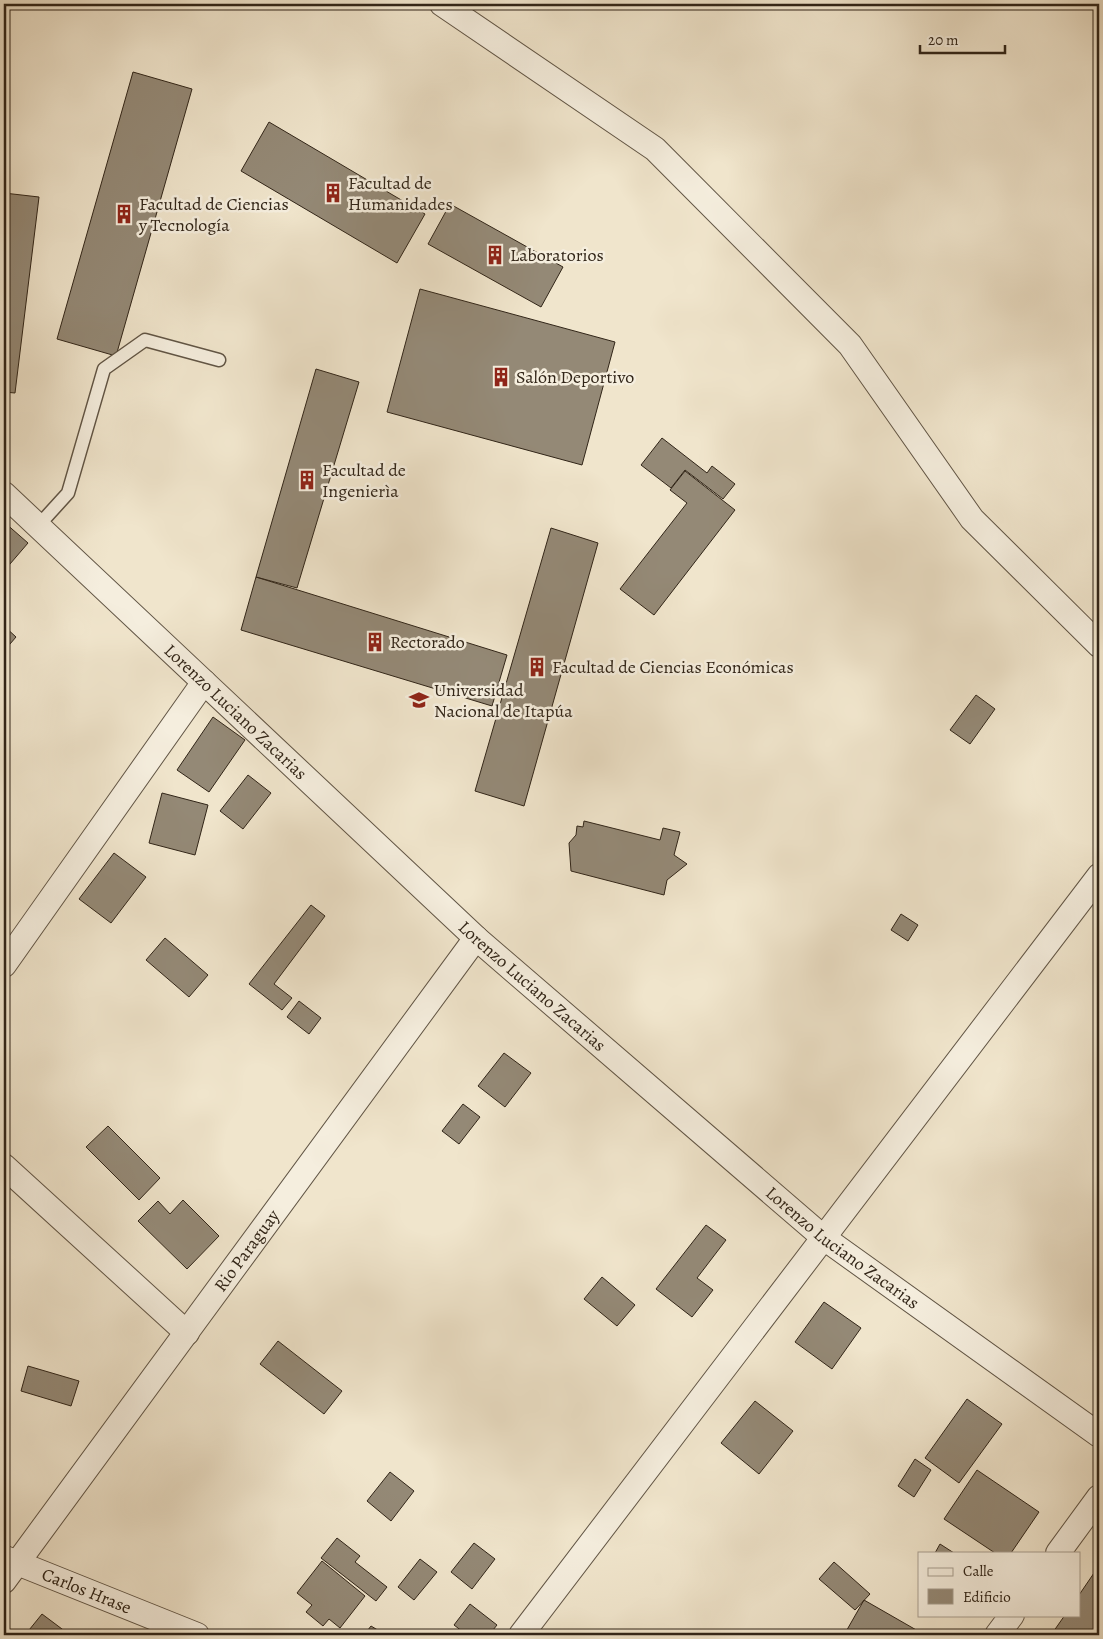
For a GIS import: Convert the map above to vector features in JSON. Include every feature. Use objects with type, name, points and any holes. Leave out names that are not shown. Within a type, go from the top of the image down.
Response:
[{"type":"street","points":[[442,4],[655,149],[850,345],[972,520],[1099,645]]},
{"type":"street","name":"Lorenzo Luciano Zacarias","points":[[4,494],[476,938],[824,1238],[1099,1435]]},
{"type":"street","points":[[4,965],[204,682]]},
{"type":"street","points":[[521,1635],[1099,876]]},
{"type":"street","name":"Rio Paraguay","points":[[4,1581],[11,1560],[186,1333],[476,938]]},
{"type":"street","points":[[4,1166],[186,1333]]},
{"type":"street","points":[[1059,1552],[1099,1497]]},
{"type":"street","name":"Carlos Hrase","points":[[11,1560],[197,1635]]},
{"type":"street","points":[[997,1635],[1011,1616]]},
{"type":"lane","points":[[38,526],[68,493],[104,370],[146,340],[219,360]]},
{"type":"building","name":"Facultad de Ciencias y Tecnología","points":[[133,72],[192,89],[116,356],[57,339]]},
{"type":"building","name":"Facultad de Humanidades","points":[[269,122],[425,214],[397,263],[241,171]]},
{"type":"building","points":[[4,193],[39,197],[15,393],[4,392]]},
{"type":"building","name":"Laboratorios","points":[[450,204],[563,267],[541,307],[428,244]]},
{"type":"building","name":"Salón Deportivo","points":[[420,289],[615,342],[582,465],[387,412]]},
{"type":"building","name":"Facultad de Ingenierìa","points":[[316,369],[359,382],[297,588],[256,577]]},
{"type":"building","points":[[662,438],[707,473],[712,466],[735,484],[723,499],[685,470],[671,488],[641,465]]},
{"type":"building","points":[[685,471],[735,510],[654,615],[620,589],[687,503],[670,490]]},
{"type":"building","points":[[4,522],[28,543],[4,571]]},
{"type":"building","name":"Facultad de Ciencias Económicas","points":[[551,528],[598,543],[524,806],[475,791]]},
{"type":"building","name":"Rectorado","points":[[256,577],[507,655],[492,706],[241,630]]},
{"type":"building","points":[[4,626],[16,637],[4,651]]},
{"type":"building","points":[[976,695],[995,709],[970,744],[950,730]]},
{"type":"building","points":[[213,717],[245,740],[209,792],[177,770]]},
{"type":"building","points":[[248,775],[271,793],[243,829],[220,811]]},
{"type":"building","points":[[162,793],[208,805],[195,855],[149,843]]},
{"type":"building","points":[[584,821],[660,840],[663,828],[680,832],[674,855],[687,864],[667,880],[664,895],[571,871],[569,843],[576,835],[577,826],[583,827]]},
{"type":"building","points":[[114,853],[146,877],[111,923],[79,899]]},
{"type":"building","points":[[311,905],[325,916],[274,984],[292,998],[282,1010],[249,984]]},
{"type":"building","points":[[901,914],[918,925],[908,941],[891,930]]},
{"type":"building","points":[[165,938],[208,975],[189,997],[146,960]]},
{"type":"building","points":[[299,1001],[321,1018],[309,1034],[287,1017]]},
{"type":"building","points":[[504,1053],[531,1073],[505,1107],[478,1086]]},
{"type":"building","points":[[463,1104],[480,1117],[459,1144],[442,1131]]},
{"type":"building","points":[[108,1126],[160,1178],[139,1200],[86,1147]]},
{"type":"building","points":[[183,1200],[219,1236],[187,1269],[138,1221],[158,1201],[170,1214]]},
{"type":"building","points":[[706,1225],[726,1240],[697,1278],[713,1290],[692,1317],[656,1289]]},
{"type":"building","points":[[602,1277],[635,1305],[617,1326],[584,1299]]},
{"type":"building","points":[[824,1302],[861,1328],[832,1369],[795,1342]]},
{"type":"building","points":[[278,1341],[342,1391],[324,1414],[260,1364]]},
{"type":"building","points":[[28,1366],[79,1381],[71,1406],[21,1391]]},
{"type":"building","points":[[967,1399],[1002,1424],[959,1483],[925,1458]]},
{"type":"building","points":[[755,1401],[793,1431],[759,1474],[721,1443]]},
{"type":"building","points":[[915,1459],[931,1470],[914,1497],[898,1486]]},
{"type":"building","points":[[977,1470],[1039,1512],[1012,1552],[994,1552],[944,1519]]},
{"type":"building","points":[[390,1472],[414,1491],[391,1521],[367,1501]]},
{"type":"building","points":[[337,1538],[360,1556],[355,1562],[387,1587],[376,1601],[321,1558]]},
{"type":"building","points":[[474,1543],[495,1559],[472,1589],[451,1572]]},
{"type":"building","points":[[940,1544],[952,1552],[936,1552]]},
{"type":"building","points":[[420,1559],[437,1572],[414,1600],[398,1587]]},
{"type":"building","points":[[322,1561],[365,1596],[340,1628],[329,1619],[323,1626],[306,1612],[312,1605],[297,1593]]},
{"type":"building","points":[[834,1562],[870,1594],[855,1610],[819,1579]]},
{"type":"building","points":[[1094,1573],[1099,1577],[1099,1635],[1051,1635],[1064,1616],[1080,1616],[1080,1594]]},
{"type":"building","points":[[864,1600],[925,1635],[844,1635]]},
{"type":"building","points":[[470,1604],[497,1625],[489,1635],[467,1635],[454,1625]]},
{"type":"building","points":[[42,1614],[70,1635],[25,1635]]},
{"type":"building","points":[[371,1626],[386,1635],[364,1635]]},
{"type":"place","name":"Facultad de Humanidades","points":[[333,193]]},
{"type":"place","name":"Facultad de Ciencias y Tecnología","points":[[124,214]]},
{"type":"place","name":"Laboratorios","points":[[495,255]]},
{"type":"place","name":"Salón Deportivo","points":[[501,377]]},
{"type":"place","name":"Facultad de Ingenierìa","points":[[307,480]]},
{"type":"place","name":"Rectorado","points":[[375,642]]},
{"type":"place","name":"Facultad de Ciencias Económicas","points":[[537,667]]},
{"type":"place","name":"Universidad Nacional de Itapúa","points":[[419,700]]}]
